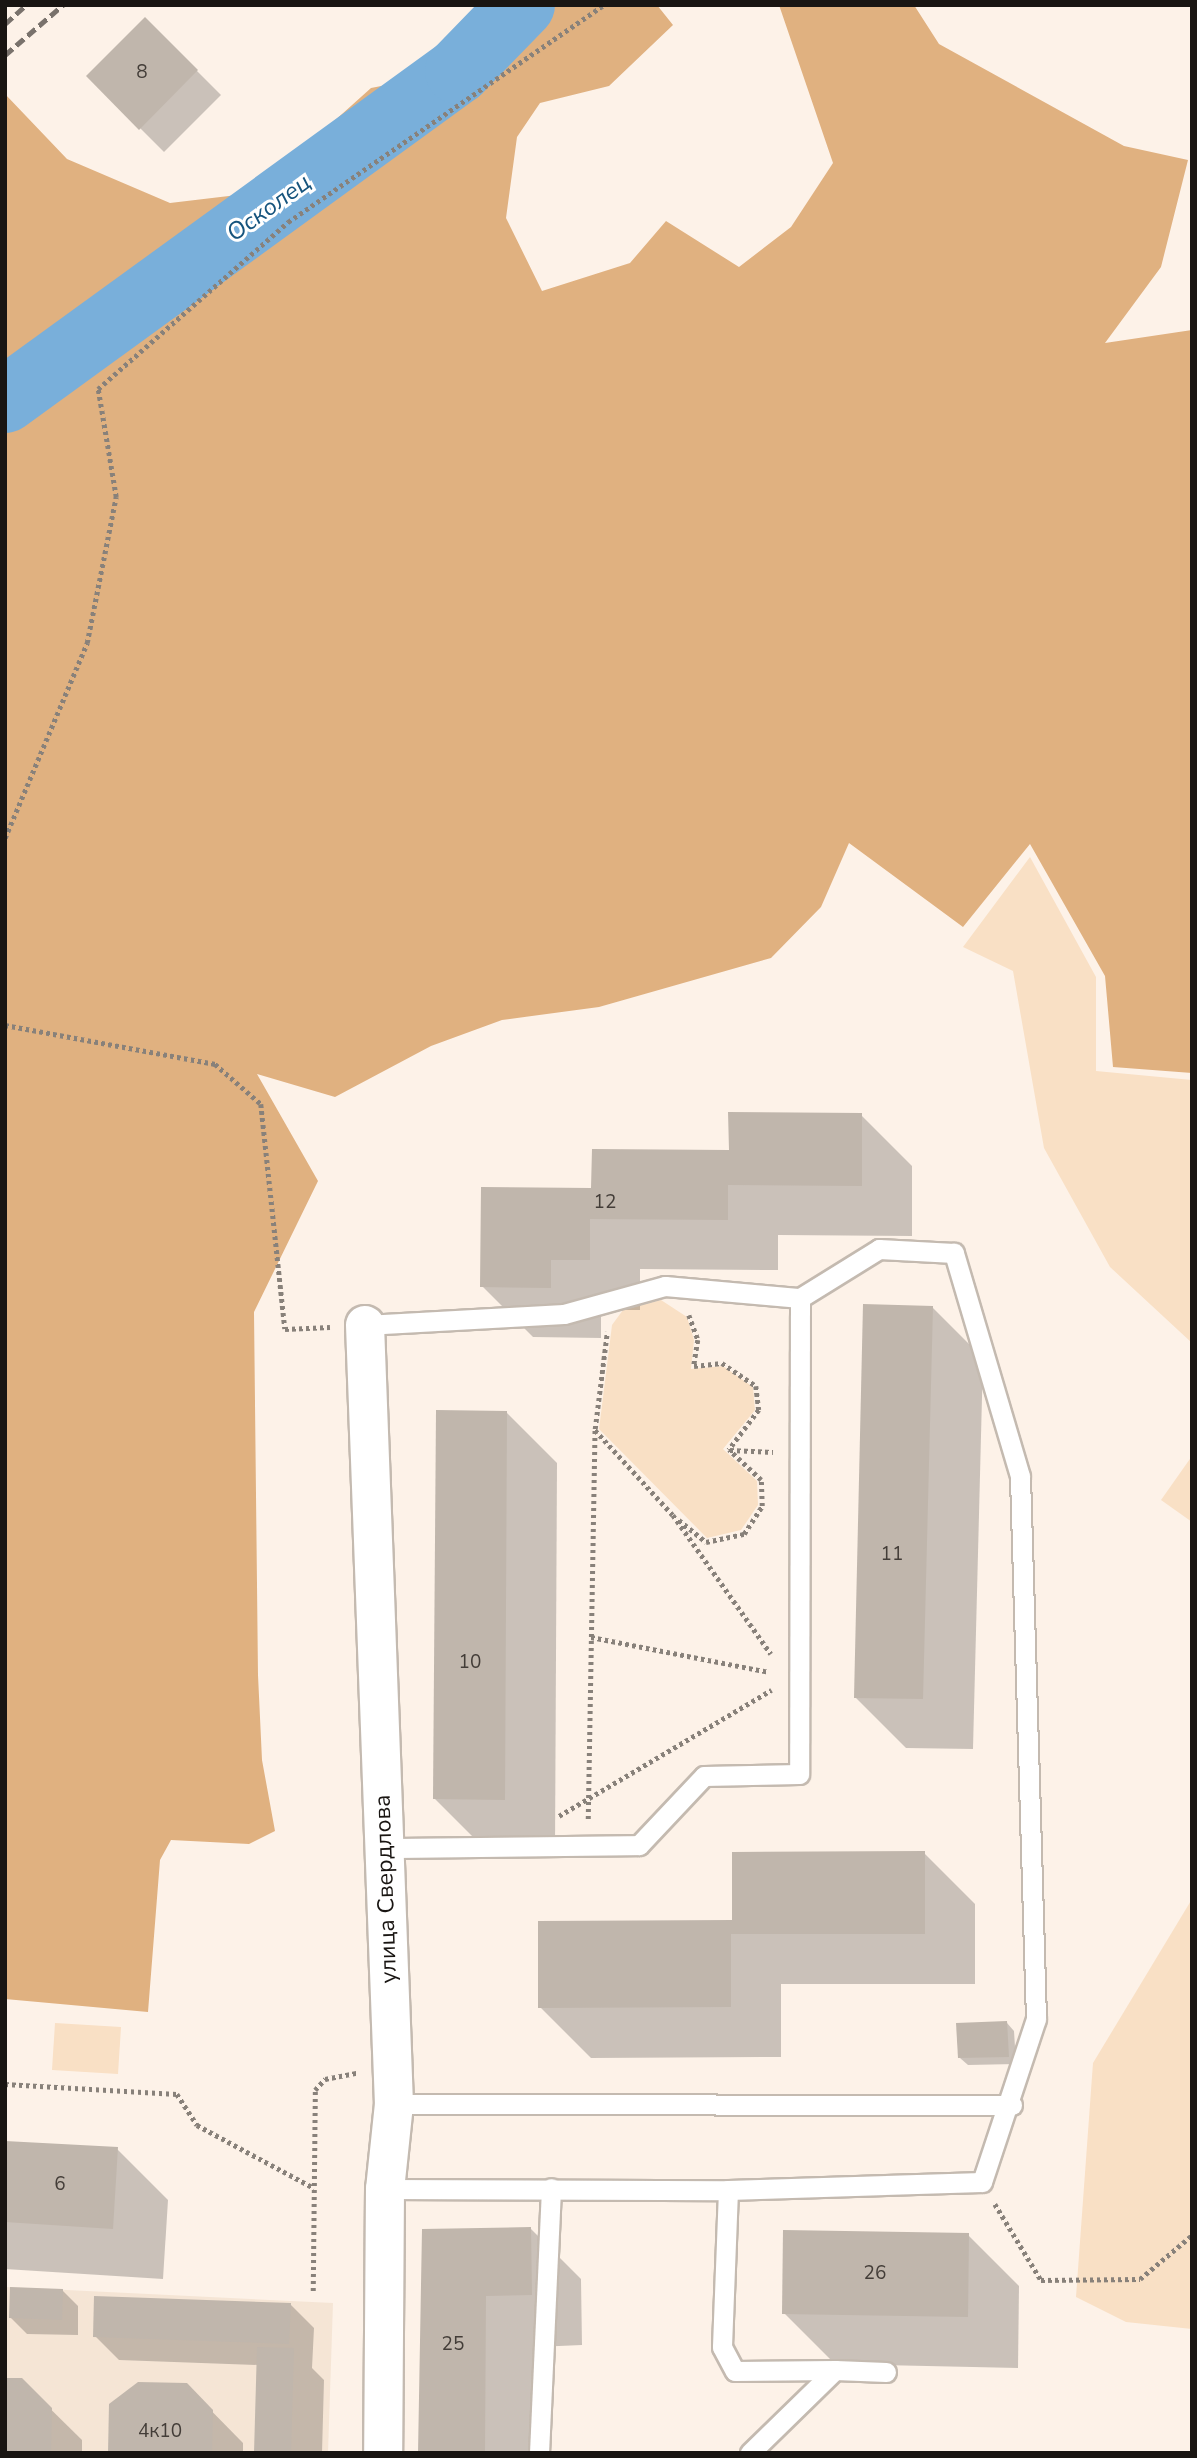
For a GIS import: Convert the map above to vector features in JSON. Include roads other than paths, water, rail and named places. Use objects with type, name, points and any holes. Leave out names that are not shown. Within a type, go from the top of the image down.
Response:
[{"type":"street","name":"улица Свердлова","points":[[365,1325],[394,2104],[385,2189],[383,2453]]},
{"type":"lane","points":[[365,1325],[564,1314],[665,1286],[800,1298],[879,1249],[954,1253],[1020,1476],[1037,2019],[1012,2105],[982,2182],[729,2190],[385,2189]]},
{"type":"lane","points":[[384,1848],[639,1845],[704,1776],[799,1774],[800,1298]]},
{"type":"lane","points":[[394,2104],[1012,2105]]},
{"type":"lane","points":[[539,2453],[551,2189]]},
{"type":"lane","points":[[729,2190],[722,2347],[735,2371],[887,2372]]},
{"type":"lane","points":[[750,2453],[835,2370]]},
{"type":"waterway","name":"Осколец","points":[[5,400],[458,71],[522,5]]},
{"type":"railway","points":[[5,24],[26,5]]},
{"type":"railway","points":[[5,55],[63,5]]}]
